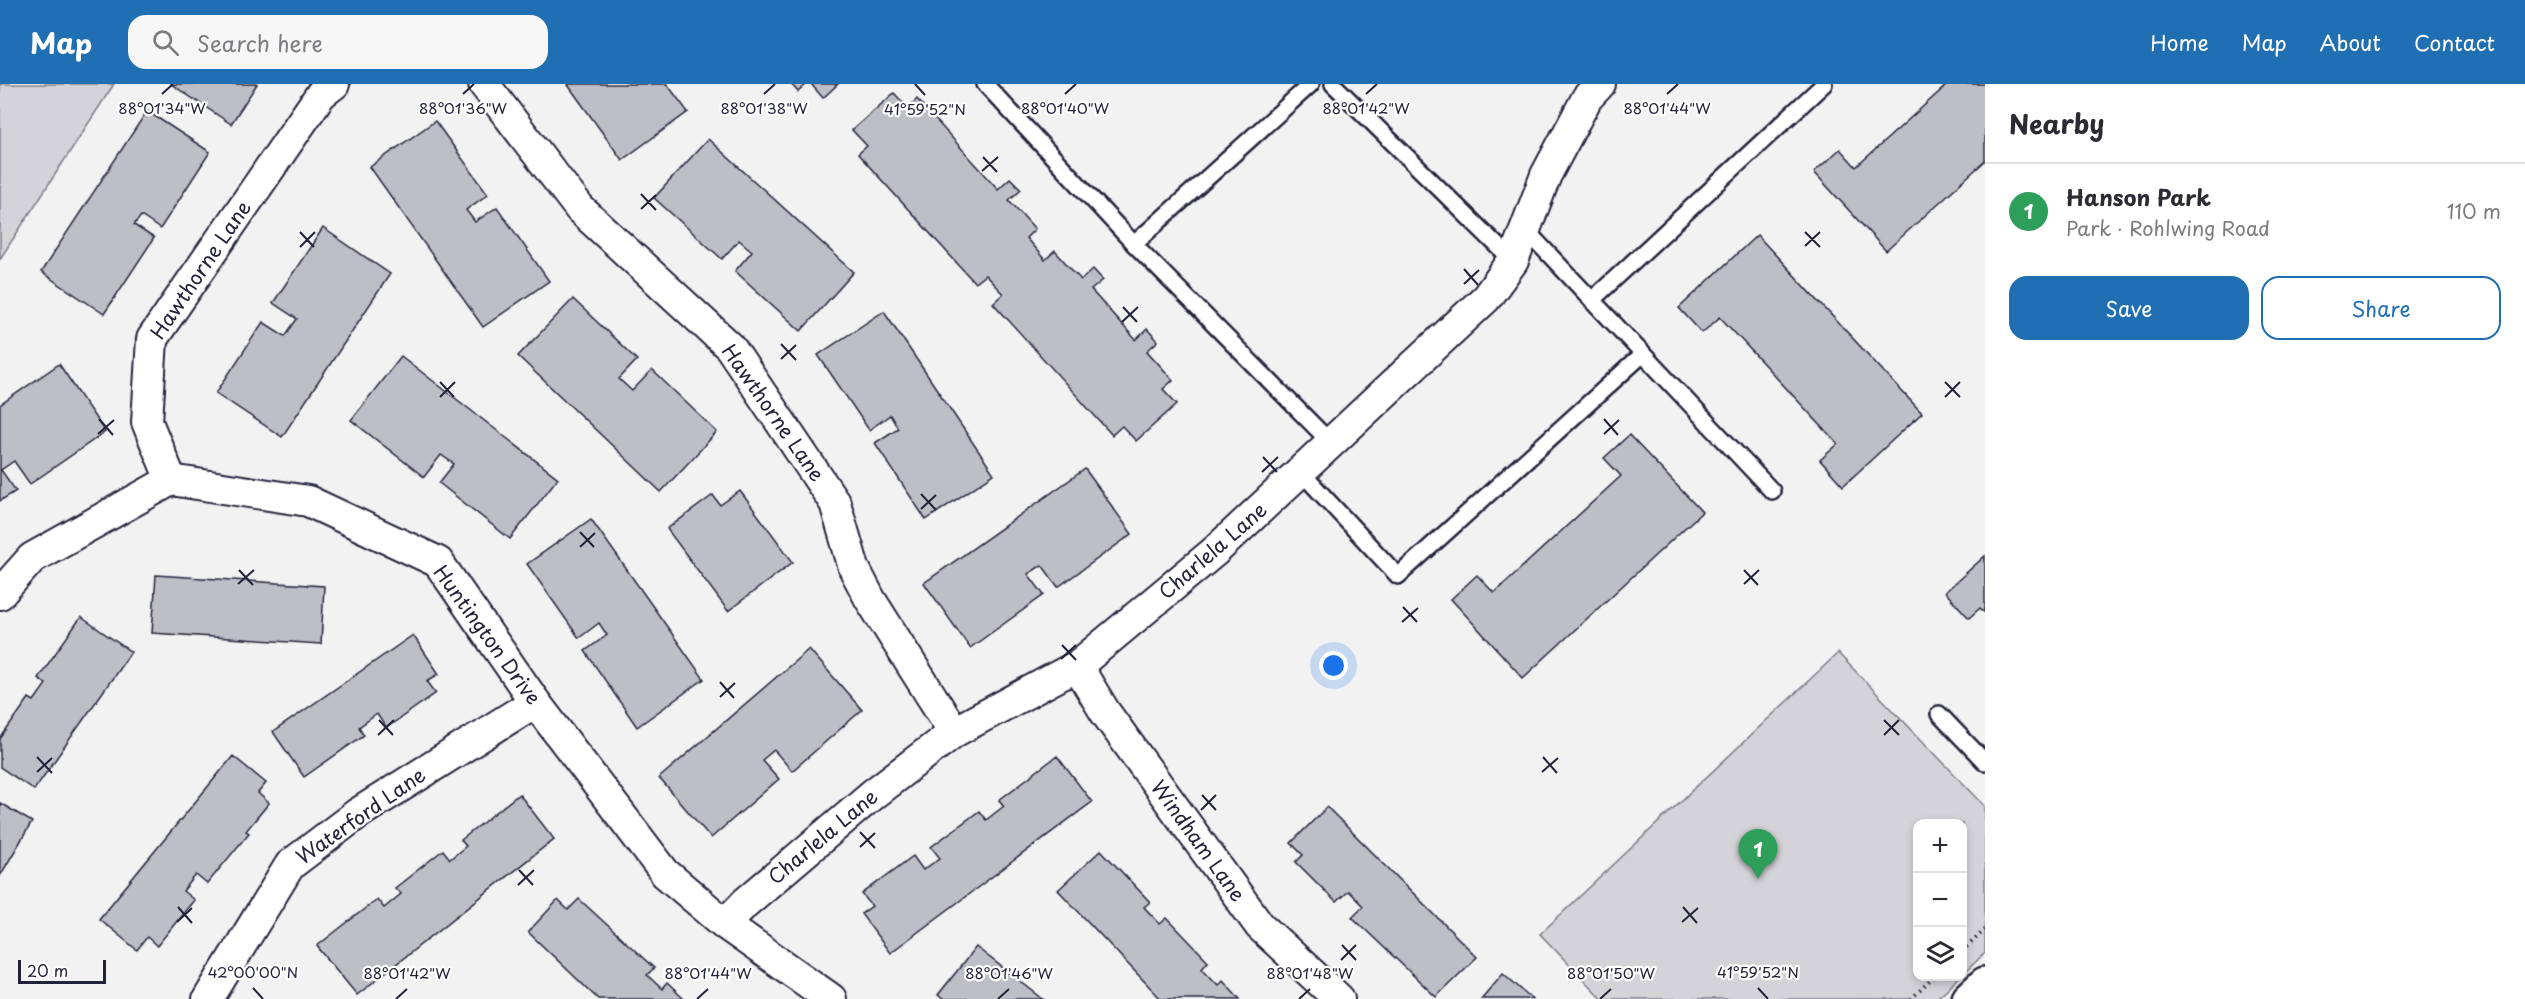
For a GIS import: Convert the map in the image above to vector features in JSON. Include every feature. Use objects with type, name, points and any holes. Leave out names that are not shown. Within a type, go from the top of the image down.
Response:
[{"type":"main road","points":[[1969,999],[1985,984]]},
{"type":"street","name":"Hawthorne Lane","points":[[171,480],[147,422],[152,339],[321,94],[334,84]]},
{"type":"street","name":"Hawthorne Lane","points":[[484,84],[580,209],[730,346],[836,503],[854,568],[870,599],[954,732]]},
{"type":"street","name":"Charlela Lane","points":[[725,924],[745,903],[873,794],[954,732],[1077,666],[1214,552],[1486,298],[1513,261],[1546,175],[1587,98],[1600,84]]},
{"type":"street","points":[[0,594],[32,558],[171,480]]},
{"type":"street","name":"Huntington Drive","points":[[171,480],[308,501],[438,562],[535,702],[664,873],[725,924],[831,999]]},
{"type":"street","name":"Windham Lane","points":[[1077,666],[1105,712],[1260,926],[1339,999]]},
{"type":"street","name":"Waterford Lane","points":[[208,999],[290,865],[357,814],[535,702]]},
{"type":"lane","points":[[985,84],[1134,244],[1332,444]]},
{"type":"lane","points":[[1134,244],[1311,84]]},
{"type":"lane","points":[[1333,84],[1513,261]]},
{"type":"lane","points":[[1592,300],[1824,84]]},
{"type":"lane","points":[[1526,230],[1772,490]]},
{"type":"lane","points":[[1301,472],[1398,576],[1643,354]]},
{"type":"lane","points":[[1940,714],[1985,762]]},
{"type":"path","points":[[1967,946],[1985,930]]},
{"type":"path","points":[[1911,999],[1930,981]]},
{"type":"shaded area","points":[[0,84],[114,84],[0,259]]},
{"type":"shaded area","points":[[1838,653],[1985,806],[1985,953],[1967,970],[1967,819],[1913,819],[1913,981],[1956,981],[1936,999],[1602,999],[1540,934]]},
{"type":"building","points":[[171,84],[257,84],[231,124]]},
{"type":"building","points":[[667,84],[688,112],[622,160],[568,85]]},
{"type":"building","points":[[791,84],[807,84],[798,92]]},
{"type":"building","points":[[811,84],[838,84],[823,98]]},
{"type":"building","points":[[1948,84],[1985,84],[1985,161],[1886,251],[1814,172],[1840,149],[1856,167]]},
{"type":"building","points":[[894,93],[908,108],[917,99],[998,189],[1010,178],[1021,189],[1009,200],[1035,229],[1026,238],[1045,260],[1055,251],[1081,280],[1093,269],[1103,280],[1091,290],[1136,340],[1147,329],[1158,341],[1147,351],[1173,380],[1163,389],[1177,404],[1136,441],[1122,426],[1112,435],[993,303],[1003,294],[985,275],[975,283],[858,154],[867,146],[852,130]]},
{"type":"building","points":[[147,111],[210,152],[160,229],[141,216],[134,225],[154,238],[104,314],[41,272]]},
{"type":"building","points":[[435,121],[488,194],[466,210],[475,222],[497,207],[549,281],[483,327],[370,167]]},
{"type":"building","points":[[708,139],[854,272],[801,331],[735,271],[752,251],[739,240],[722,259],[654,198]]},
{"type":"building","points":[[323,228],[390,274],[282,437],[216,393],[263,322],[285,336],[297,319],[273,303]]},
{"type":"building","points":[[1757,235],[1922,413],[1843,486],[1820,460],[1838,444],[1720,317],[1702,333],[1679,308]]},
{"type":"building","points":[[573,299],[637,360],[619,379],[632,391],[652,370],[717,432],[661,492],[518,356]]},
{"type":"building","points":[[884,311],[994,474],[926,520],[875,443],[898,428],[890,415],[869,430],[818,355]]},
{"type":"building","points":[[401,356],[558,478],[510,539],[439,483],[454,464],[441,455],[424,477],[351,420]]},
{"type":"building","points":[[59,364],[105,432],[30,484],[14,461],[1,470],[16,491],[0,501],[0,405]]},
{"type":"building","points":[[1629,435],[1702,512],[1523,678],[1451,599],[1477,575],[1494,593],[1621,476],[1604,458]]},
{"type":"building","points":[[1085,469],[1132,534],[1058,587],[1042,565],[1028,574],[1044,595],[970,648],[924,583]]},
{"type":"building","points":[[740,491],[793,562],[728,611],[667,529],[713,495],[720,505]]},
{"type":"building","points":[[591,519],[704,679],[637,727],[585,651],[607,635],[599,623],[579,638],[527,564]]},
{"type":"building","points":[[1985,556],[1985,613],[1980,608],[1969,618],[1945,592]]},
{"type":"building","points":[[156,575],[324,586],[321,644],[152,633]]},
{"type":"building","points":[[81,617],[131,652],[34,790],[0,767],[0,739],[29,698],[34,701],[46,684],[38,678]]},
{"type":"building","points":[[413,635],[439,674],[427,681],[436,693],[386,728],[377,714],[359,727],[364,735],[304,777],[273,732]]},
{"type":"building","points":[[809,649],[862,710],[792,771],[774,750],[762,760],[779,779],[711,838],[659,778]]},
{"type":"building","points":[[233,756],[266,783],[258,793],[269,803],[246,831],[249,833],[207,884],[196,875],[183,891],[194,900],[157,946],[147,937],[137,950],[99,919]]},
{"type":"building","points":[[1057,756],[1092,802],[890,953],[861,914],[872,906],[862,894],[913,856],[923,870],[940,858],[931,847],[979,811],[986,820],[1004,806],[999,800]]},
{"type":"building","points":[[519,794],[554,839],[357,995],[317,946],[377,899],[384,908],[401,894],[395,888],[443,850],[450,859],[466,846],[461,840]]},
{"type":"building","points":[[0,803],[32,822],[0,876]]},
{"type":"building","points":[[1327,807],[1477,957],[1436,997],[1352,917],[1363,906],[1348,891],[1336,902],[1296,862],[1303,855],[1291,843]]},
{"type":"building","points":[[1101,850],[1150,902],[1144,907],[1160,924],[1167,918],[1208,961],[1202,968],[1218,985],[1223,980],[1240,999],[1161,999],[1058,890]]},
{"type":"building","points":[[579,899],[654,968],[647,975],[662,989],[667,983],[684,999],[598,999],[528,932],[558,900],[568,910]]},
{"type":"building","points":[[976,947],[1043,999],[943,999],[938,995]]},
{"type":"building","points":[[1503,973],[1532,999],[1481,999]]},
{"type":"place","name":"Hanson Park","points":[[1758,879]]}]
